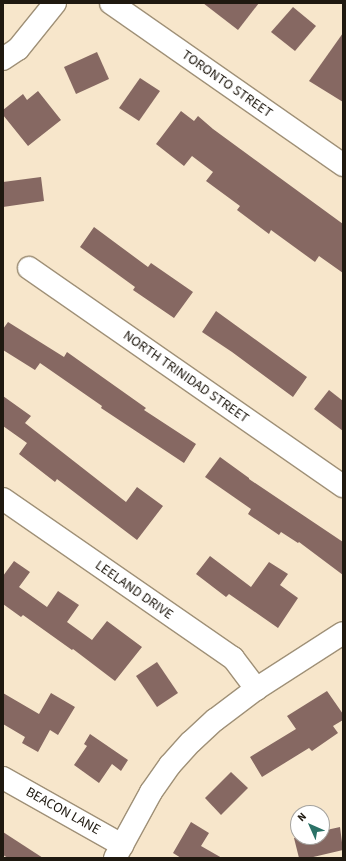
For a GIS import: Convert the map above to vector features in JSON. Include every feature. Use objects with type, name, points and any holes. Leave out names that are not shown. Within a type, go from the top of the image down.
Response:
[{"type":"street","points":[[3,59],[18,49],[55,3]]},
{"type":"street","name":"TORONTO STREET","points":[[111,3],[343,165]]},
{"type":"street","name":"NORTH TRINIDAD STREET","points":[[29,268],[343,486]]},
{"type":"street","name":"LEELAND DRIVE","points":[[3,499],[233,658],[256,689]]},
{"type":"street","points":[[119,851],[141,810],[170,765],[191,742],[215,720],[256,689],[343,633]]},
{"type":"street","name":"BEACON LANE","points":[[3,778],[119,851]]},
{"type":"building","points":[[203,3],[259,3],[238,30]]},
{"type":"building","points":[[293,7],[316,26],[295,51],[271,32]]},
{"type":"building","points":[[343,33],[343,102],[309,81]]},
{"type":"building","points":[[97,52],[109,79],[76,94],[64,67]]},
{"type":"building","points":[[140,78],[160,91],[139,121],[119,108]]},
{"type":"building","points":[[38,91],[61,120],[28,146],[3,115],[3,110],[23,94],[27,100]]},
{"type":"building","points":[[181,111],[194,121],[198,116],[213,129],[343,224],[343,273],[319,256],[315,262],[271,230],[269,234],[237,210],[240,206],[206,181],[213,172],[192,156],[184,166],[156,144]]},
{"type":"building","points":[[41,177],[44,201],[3,207],[3,182]]},
{"type":"building","points":[[94,227],[148,267],[151,263],[193,292],[174,318],[133,290],[135,287],[80,247]]},
{"type":"building","points":[[216,311],[307,377],[293,397],[202,332]]},
{"type":"building","points":[[8,322],[64,357],[67,352],[146,408],[144,410],[196,444],[184,463],[101,408],[102,406],[40,363],[35,370],[3,350],[3,329]]},
{"type":"building","points":[[329,390],[343,401],[343,431],[314,409]]},
{"type":"building","points":[[3,396],[31,416],[25,423],[126,502],[137,487],[163,506],[137,540],[57,479],[55,482],[19,454],[27,443],[3,426]]},
{"type":"building","points":[[220,457],[249,479],[343,542],[343,575],[299,542],[298,543],[281,532],[279,535],[248,514],[251,509],[205,477]]},
{"type":"building","points":[[210,556],[251,587],[269,562],[288,574],[280,585],[298,598],[278,628],[229,594],[226,597],[196,574]]},
{"type":"building","points":[[14,561],[30,572],[19,587],[47,607],[58,591],[79,605],[67,622],[92,640],[107,621],[142,647],[115,681],[73,649],[72,650],[23,615],[21,617],[3,604],[3,576]]},
{"type":"building","points":[[157,662],[178,693],[157,707],[136,676]]},
{"type":"building","points":[[327,691],[343,714],[343,720],[333,726],[338,733],[312,751],[309,748],[262,777],[250,757],[296,729],[287,716]]},
{"type":"building","points":[[3,693],[39,714],[51,693],[75,707],[58,735],[50,730],[38,752],[22,743],[25,737],[3,724]]},
{"type":"building","points":[[90,734],[128,760],[121,771],[112,764],[99,783],[74,765],[87,746],[84,744]]},
{"type":"building","points":[[231,772],[248,788],[221,815],[205,798]]},
{"type":"building","points":[[191,822],[209,833],[201,846],[222,858],[181,858],[173,853]]},
{"type":"building","points":[[340,827],[343,850],[309,858],[299,858],[296,845],[330,845],[330,829]]},
{"type":"building","points":[[3,832],[43,858],[8,858],[3,855]]}]
